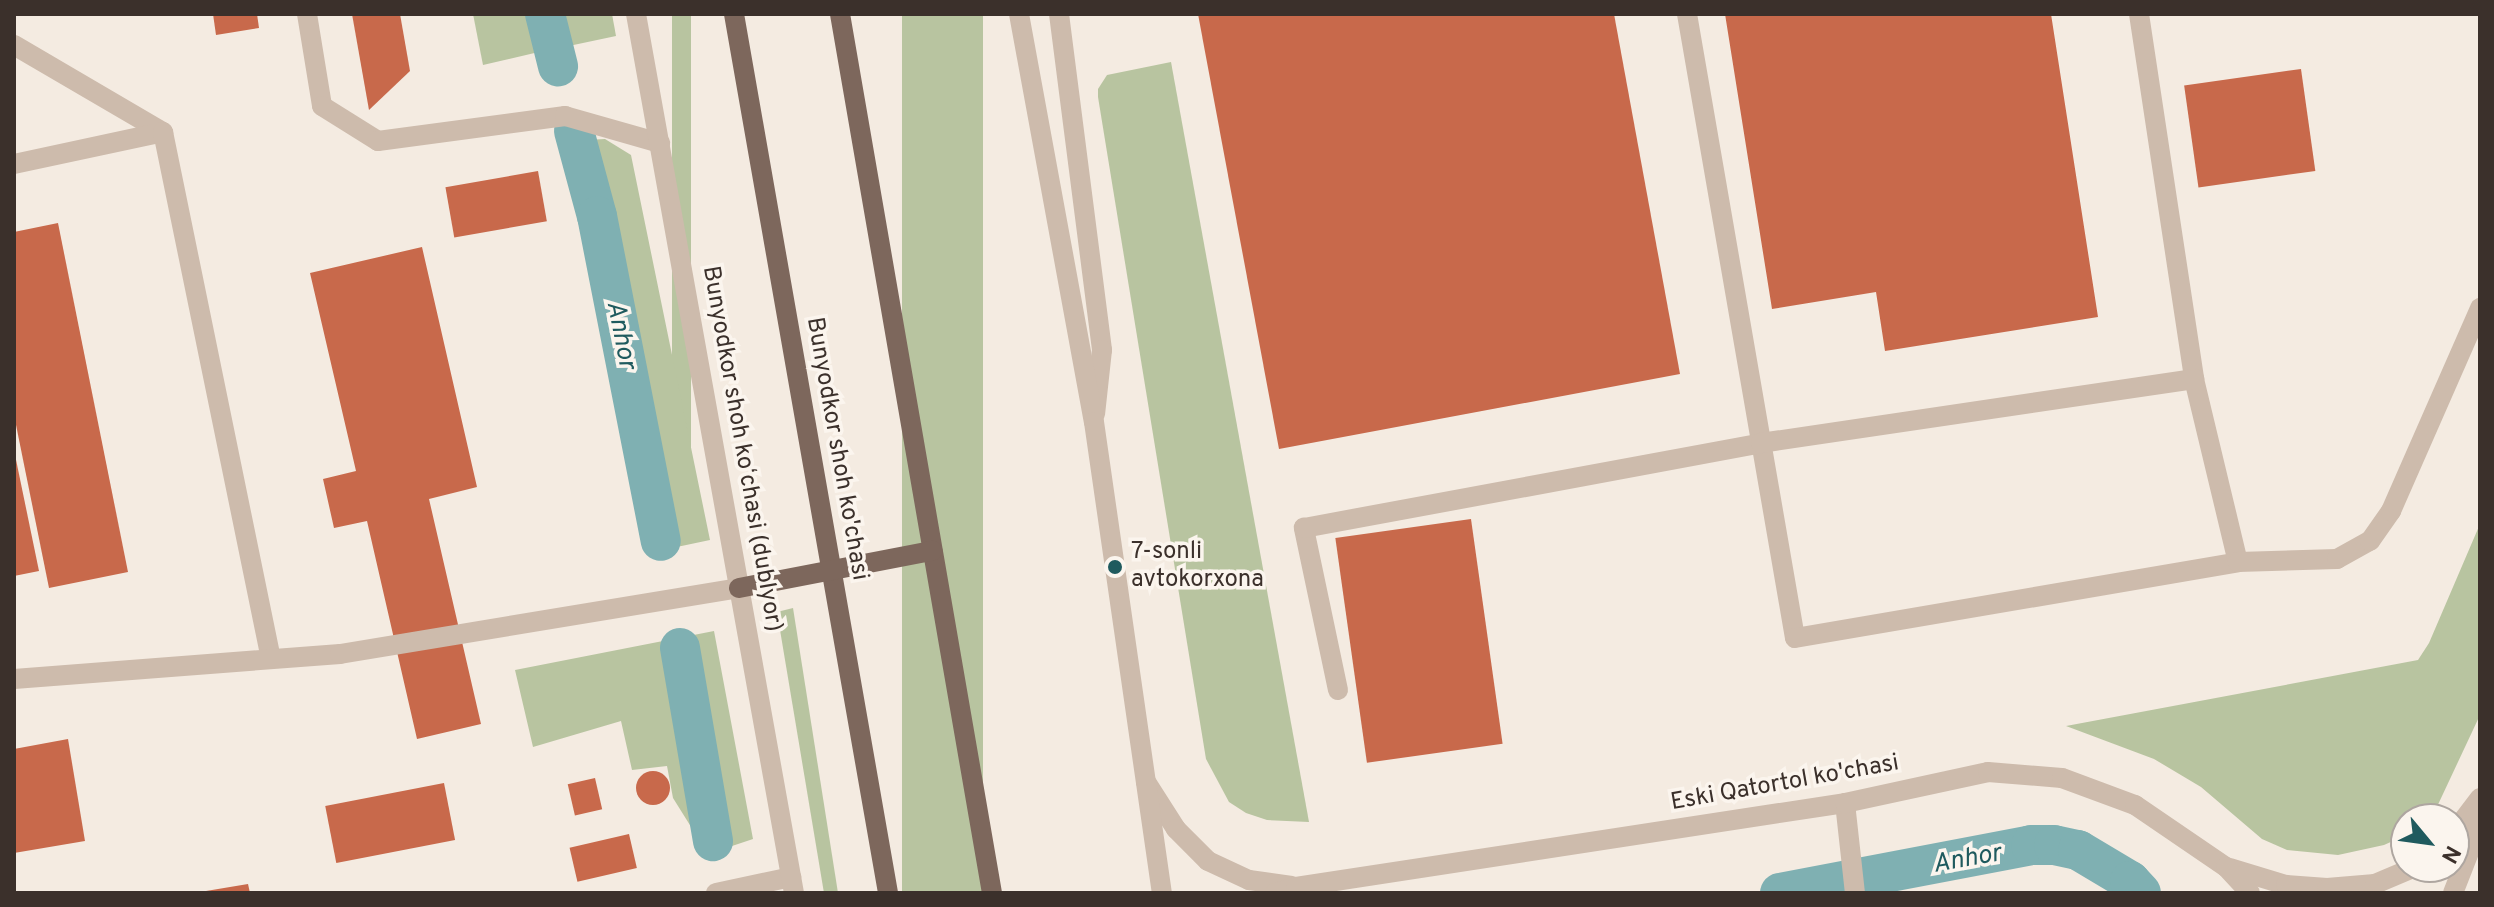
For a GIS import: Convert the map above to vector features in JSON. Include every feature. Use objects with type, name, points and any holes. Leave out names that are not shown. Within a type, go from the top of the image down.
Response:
[{"type":"main road","name":"Bunyodkor shoh ko'chasi","points":[[734,14],[888,893]]},
{"type":"main road","points":[[840,14],[992,893]]},
{"type":"main road","points":[[739,588],[932,551]]},
{"type":"street","points":[[307,14],[322,106],[378,141],[565,116],[660,143]]},
{"type":"street","name":"Bunyodkor shoh koʻchasi (dublyor)","points":[[636,14],[793,885]]},
{"type":"street","points":[[1019,14],[1094,422],[1162,893]]},
{"type":"street","points":[[1059,14],[1102,350],[1094,422]]},
{"type":"street","points":[[1687,14],[1795,638],[2238,562],[2337,559],[2370,541],[2391,511],[2480,308]]},
{"type":"street","points":[[2139,14],[2194,379],[2238,562]]},
{"type":"street","points":[[14,45],[163,132],[271,659]]},
{"type":"street","points":[[14,164],[163,132]]},
{"type":"street","points":[[1338,690],[1304,528],[1761,443],[2194,379]]},
{"type":"street","points":[[14,679],[340,654],[739,588]]},
{"type":"street","name":"Eski Qatortol ko'chasi","points":[[1275,893],[1296,887],[1845,803],[1988,772],[2062,778],[2135,805],[2226,867],[2250,893]]},
{"type":"street","name":"Eski Qatortol ko'chasi","points":[[1146,782],[1176,829],[1208,861],[1249,880],[1296,887]]},
{"type":"street","points":[[1845,803],[1855,893]]},
{"type":"street","points":[[2453,893],[2480,824]]},
{"type":"street","points":[[2226,867],[2286,885],[2327,888],[2375,884],[2390,878]]},
{"type":"street","points":[[716,893],[793,885]]},
{"type":"green space","points":[[473,14],[534,14],[543,51],[483,65]]},
{"type":"green space","points":[[555,14],[612,14],[616,36],[564,47]]},
{"type":"green space","points":[[672,14],[691,14],[691,476],[672,476]]},
{"type":"green space","points":[[902,14],[983,14],[983,893],[902,893]]},
{"type":"green space","points":[[1171,62],[1309,822],[1267,820],[1246,813],[1229,802],[1206,759],[1098,97],[1098,89],[1107,75]]},
{"type":"green space","points":[[605,139],[631,155],[710,540],[672,548],[612,218],[586,140]]},
{"type":"green space","points":[[2480,524],[2480,715],[2439,803],[2390,803],[2390,842],[2384,845],[2338,855],[2287,850],[2262,839],[2201,787],[2154,759],[2066,726],[2418,660],[2429,643]]},
{"type":"green space","points":[[793,608],[838,893],[824,893],[777,612]]},
{"type":"green space","points":[[714,631],[753,839],[708,854],[673,798],[667,766],[632,770],[621,721],[533,747],[515,670]]},
{"type":"building","points":[[213,14],[257,14],[259,28],[216,35]]},
{"type":"building","points":[[352,14],[400,14],[410,71],[369,110]]},
{"type":"building","points":[[1198,14],[1614,14],[1680,374],[1279,449]]},
{"type":"building","points":[[1725,14],[2051,14],[2098,317],[1885,351],[1876,292],[1772,309]]},
{"type":"building","points":[[2301,69],[2315,171],[2198,187],[2184,85]]},
{"type":"building","points":[[538,171],[547,221],[454,238],[445,187]]},
{"type":"building","points":[[58,223],[128,572],[49,588],[14,415],[14,232]]},
{"type":"building","points":[[422,247],[477,487],[429,499],[481,724],[417,739],[367,521],[334,528],[323,479],[356,471],[310,273]]},
{"type":"building","points":[[14,450],[39,571],[14,576]]},
{"type":"building","points":[[1471,519],[1503,744],[1367,763],[1335,538]]},
{"type":"building","points":[[68,739],[85,841],[14,853],[14,749]]},
{"type":"building","points":[[653,771],[665,776],[670,788],[665,800],[653,805],[641,800],[636,788],[641,776]]},
{"type":"building","points":[[595,778],[602,809],[575,815],[568,784]]},
{"type":"building","points":[[444,783],[455,840],[336,863],[325,806]]},
{"type":"building","points":[[629,834],[637,868],[577,882],[570,848]]},
{"type":"building","points":[[248,884],[250,893],[206,893],[206,891]]},
{"type":"waterway","name":"Anhor","points":[[545,14],[558,66]]},
{"type":"waterway","name":"Anhor","points":[[574,131],[597,216],[661,541]]},
{"type":"waterway","name":"Anhor","points":[[680,648],[713,841]]},
{"type":"waterway","name":"Anhor","points":[[1780,893],[2031,845],[2054,845],[2078,850],[2130,881],[2141,893]]},
{"type":"place","name":"7-sonli avtokorxona","points":[[1115,567]]}]
